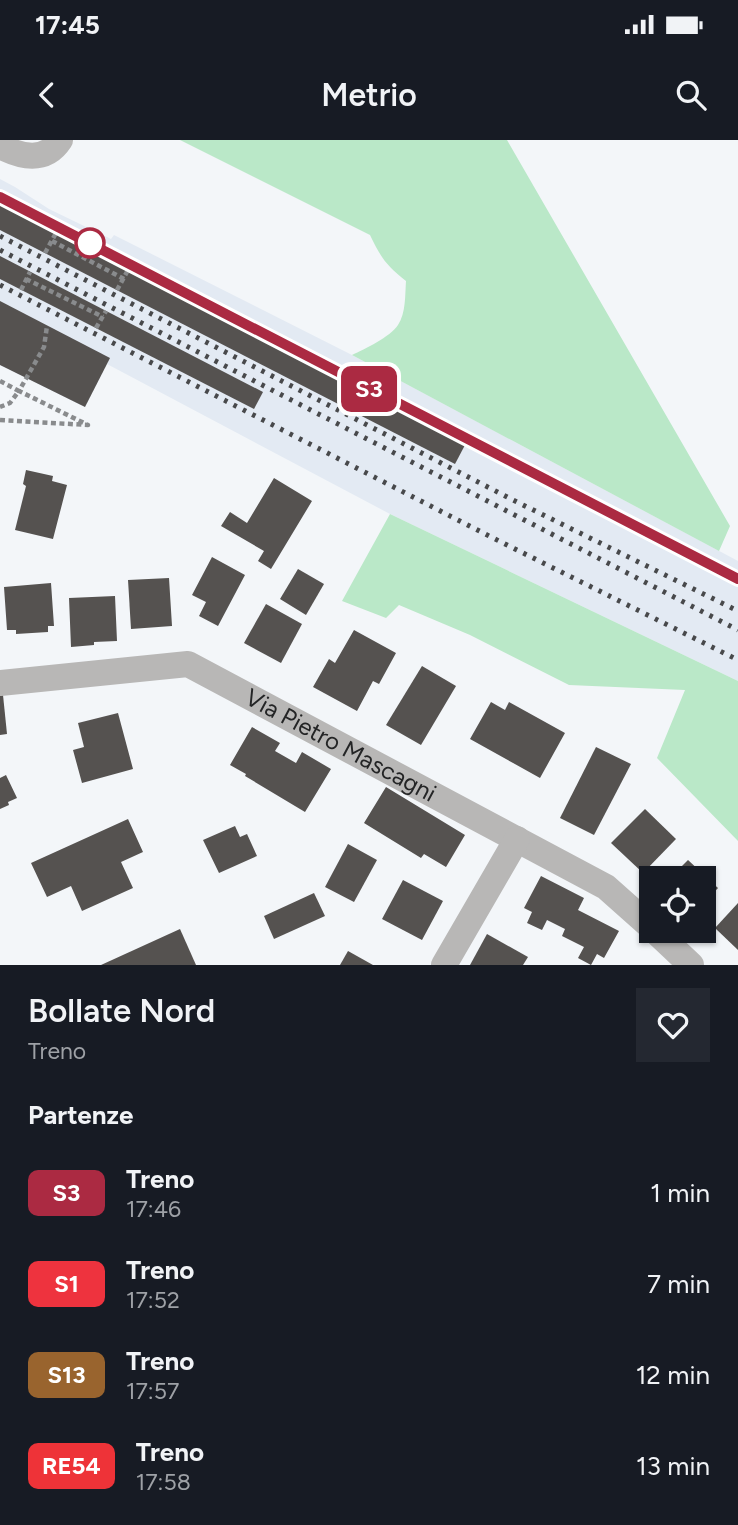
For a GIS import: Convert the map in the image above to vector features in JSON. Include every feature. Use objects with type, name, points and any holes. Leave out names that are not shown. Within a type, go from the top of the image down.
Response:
[{"type":"street","points":[[0,146],[28,157],[40,156],[50,151],[60,140]]},
{"type":"street","name":"Via Pietro Mascagni","points":[[0,683],[188,664],[606,887],[639,916]]},
{"type":"street","points":[[444,965],[517,839]]},
{"type":"street","name":"Via Pietro Mascagni","points":[[668,943],[691,965]]},
{"type":"path","points":[[45,253],[56,233]]},
{"type":"path","points":[[52,242],[124,279]]},
{"type":"path","points":[[117,290],[128,271]]},
{"type":"path","points":[[21,290],[30,272]]},
{"type":"path","points":[[26,279],[103,317]]},
{"type":"path","points":[[96,328],[106,311]]},
{"type":"path","points":[[0,407],[10,403],[19,391],[44,347],[47,326]]},
{"type":"path","points":[[0,381],[88,425],[0,420]]},
{"type":"shaded area","points":[[0,179],[49,209],[111,239],[114,235],[352,355],[738,561],[738,681],[390,514],[107,364],[85,407],[0,365]]},
{"type":"green space","points":[[180,140],[507,140],[730,526],[719,551],[352,355],[389,334],[401,320],[404,309],[406,281],[385,261],[370,235]]},
{"type":"green space","points":[[390,514],[738,681],[738,841],[657,758],[685,690],[569,685],[470,635],[399,605],[386,618],[342,601]]},
{"type":"building","points":[[0,204],[465,445],[455,464],[0,230]]},
{"type":"building","points":[[0,256],[263,392],[254,409],[0,279]]},
{"type":"building","points":[[0,301],[110,358],[85,407],[0,365]]},
{"type":"building","points":[[26,470],[53,476],[52,481],[67,485],[53,539],[15,530],[26,486],[23,484]]},
{"type":"building","points":[[274,478],[312,501],[271,569],[258,561],[264,551],[221,526],[230,512],[247,523]]},
{"type":"building","points":[[212,557],[245,575],[218,626],[199,616],[206,602],[192,595]]},
{"type":"building","points":[[298,569],[324,584],[306,615],[280,599]]},
{"type":"building","points":[[169,578],[172,626],[131,629],[128,580]]},
{"type":"building","points":[[51,583],[54,626],[48,626],[48,632],[16,634],[16,630],[7,630],[4,587]]},
{"type":"building","points":[[115,596],[117,641],[71,647],[69,598]]},
{"type":"building","points":[[266,604],[302,624],[281,663],[244,643]]},
{"type":"building","points":[[354,630],[396,653],[379,684],[373,681],[357,711],[313,687],[329,659],[335,663]]},
{"type":"building","points":[[422,666],[456,686],[421,745],[386,725]]},
{"type":"building","points":[[3,695],[7,734],[0,735],[0,696]]},
{"type":"building","points":[[491,702],[505,710],[509,702],[565,733],[540,778],[470,739]]},
{"type":"building","points":[[118,713],[133,769],[82,783],[73,750],[84,747],[78,723]]},
{"type":"building","points":[[252,727],[280,743],[275,751],[296,763],[302,752],[331,769],[305,812],[230,765]]},
{"type":"building","points":[[596,747],[631,764],[594,835],[560,818]]},
{"type":"building","points":[[6,775],[17,798],[0,809],[0,778]]},
{"type":"building","points":[[386,787],[465,835],[446,867],[424,854],[421,858],[364,823]]},
{"type":"building","points":[[645,809],[676,839],[650,866],[639,866],[639,869],[611,843]]},
{"type":"building","points":[[128,819],[143,852],[121,862],[133,888],[82,911],[71,886],[47,897],[31,863]]},
{"type":"building","points":[[235,826],[240,837],[247,834],[257,856],[219,873],[203,840]]},
{"type":"building","points":[[348,844],[377,860],[354,902],[325,887]]},
{"type":"building","points":[[688,860],[694,866],[682,866]]},
{"type":"building","points":[[541,876],[584,898],[578,910],[619,931],[604,958],[597,954],[591,965],[578,958],[584,947],[562,936],[565,929],[547,920],[542,930],[527,923],[532,912],[524,908]]},
{"type":"building","points":[[403,880],[443,901],[422,940],[382,919]]},
{"type":"building","points":[[314,893],[325,916],[274,939],[264,916]]},
{"type":"building","points":[[738,903],[738,950],[716,927]]},
{"type":"building","points":[[180,929],[196,965],[101,965]]},
{"type":"building","points":[[487,934],[528,957],[523,965],[470,965]]},
{"type":"building","points":[[348,951],[373,965],[340,965]]},
{"type":"railway","points":[[0,197],[738,579]]},
{"type":"railway","points":[[0,236],[513,500],[738,611]]},
{"type":"railway","points":[[0,250],[738,630]]},
{"type":"railway","points":[[0,285],[493,538],[738,660]]},
{"type":"train","name":"S3","points":[[0,197],[738,579]]}]
